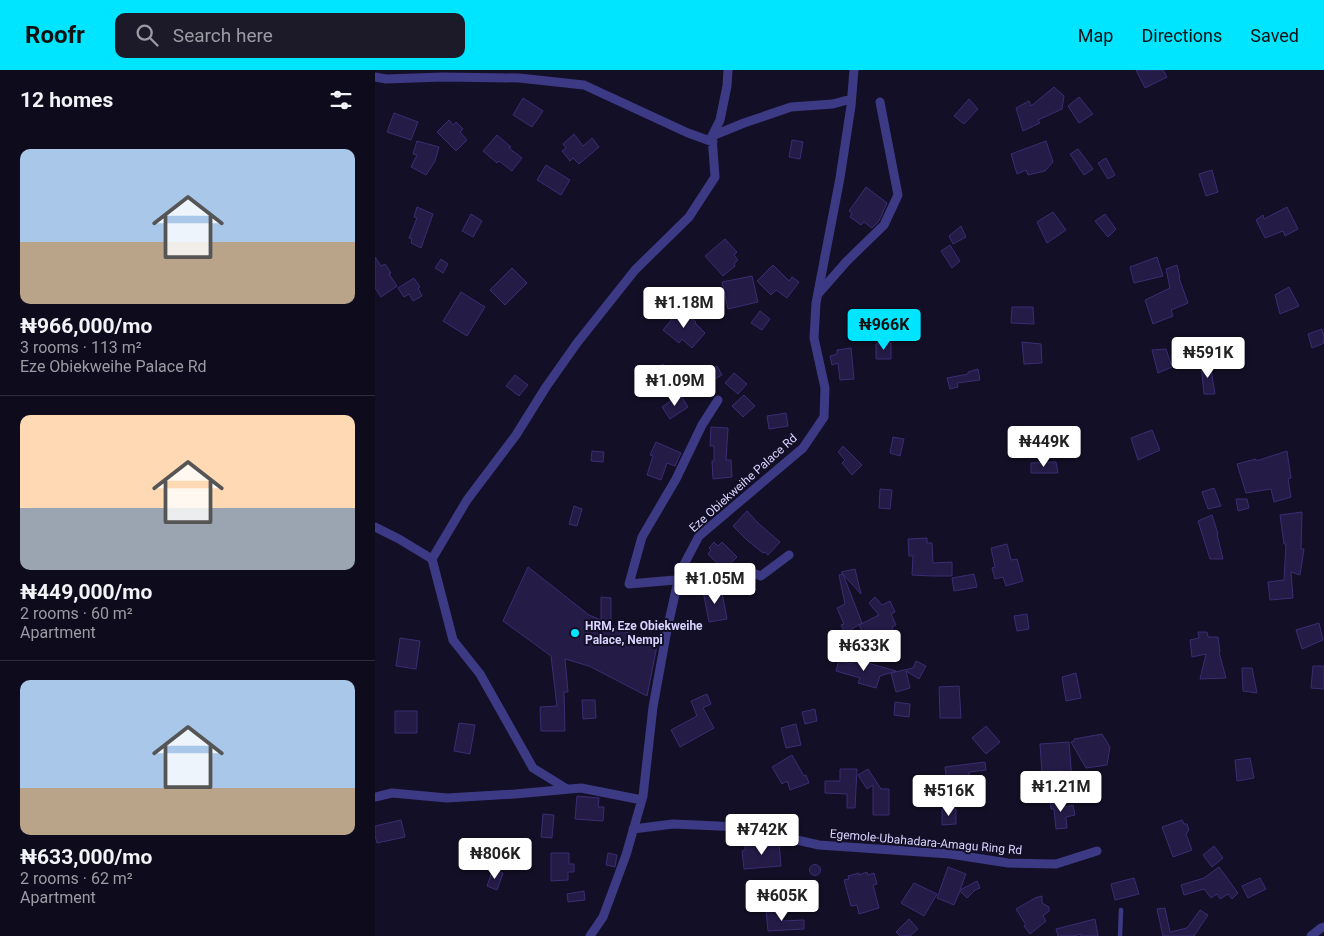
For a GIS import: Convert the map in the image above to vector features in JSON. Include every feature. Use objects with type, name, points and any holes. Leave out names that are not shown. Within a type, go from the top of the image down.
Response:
[{"type":"street","points":[[432,559],[467,500],[516,435],[546,386],[577,343],[635,270],[689,216],[715,177],[713,139],[720,120],[727,86],[728,70]]},
{"type":"street","name":"Eze Obiekweihe Palace Rd","points":[[589,936],[603,918],[626,855],[642,800],[653,707],[680,572],[699,536],[803,448],[824,417],[825,388],[814,338],[816,303],[840,178],[854,70]]},
{"type":"street","points":[[375,77],[386,79],[443,77],[519,78],[584,85],[688,133],[713,139],[744,123],[791,107],[833,104],[851,99]]},
{"type":"street","points":[[817,294],[884,225],[898,195],[880,102]]},
{"type":"street","points":[[718,400],[702,425],[676,479],[642,537],[629,584],[721,576],[747,571],[761,576],[789,555]]},
{"type":"street","points":[[375,527],[432,559],[453,640],[480,674],[533,768],[567,789]]},
{"type":"street","points":[[375,797],[392,793],[447,798],[581,788],[642,800]]},
{"type":"street","name":"Egemole-Ubahadara-Amagu Ring Rd","points":[[633,829],[673,824],[740,827],[819,844],[950,854],[1008,863],[1056,864],[1097,851]]},
{"type":"street","points":[[1311,936],[1324,927]]},
{"type":"lane","points":[[1120,936],[1121,910]]},
{"type":"building","points":[[1136,70],[1163,70],[1167,77],[1145,88]]},
{"type":"building","points":[[1054,87],[1064,96],[1062,109],[1038,120],[1040,123],[1023,131],[1016,108],[1029,101],[1031,106]]},
{"type":"building","points":[[1079,97],[1093,114],[1079,123],[1068,106]]},
{"type":"building","points":[[523,98],[543,111],[532,127],[513,115]]},
{"type":"building","points":[[969,99],[978,109],[964,124],[954,116]]},
{"type":"building","points":[[394,113],[418,122],[411,140],[387,132]]},
{"type":"building","points":[[449,120],[453,125],[456,122],[463,129],[460,132],[467,140],[456,151],[437,132]]},
{"type":"building","points":[[574,134],[583,146],[592,138],[599,147],[579,164],[573,158],[570,161],[562,151],[566,148],[563,144]]},
{"type":"building","points":[[497,135],[522,158],[512,171],[499,161],[497,163],[483,151]]},
{"type":"building","points":[[792,140],[803,142],[800,159],[789,157]]},
{"type":"building","points":[[417,141],[439,147],[435,161],[426,175],[411,167],[417,155],[413,154]]},
{"type":"building","points":[[1046,141],[1053,162],[1045,171],[1028,175],[1026,170],[1017,174],[1011,154]]},
{"type":"building","points":[[1078,149],[1093,169],[1084,175],[1070,154]]},
{"type":"building","points":[[1106,158],[1115,175],[1108,179],[1098,163]]},
{"type":"building","points":[[546,165],[570,180],[561,195],[537,180]]},
{"type":"building","points":[[1212,170],[1218,192],[1206,196],[1199,174]]},
{"type":"building","points":[[866,187],[887,203],[879,221],[872,228],[864,222],[861,225],[850,217],[852,213],[849,211]]},
{"type":"building","points":[[417,207],[433,214],[421,248],[411,243],[412,239],[409,238],[417,218],[414,217]]},
{"type":"building","points":[[1287,207],[1298,229],[1285,236],[1283,231],[1265,238],[1256,220],[1263,215],[1264,219]]},
{"type":"building","points":[[1053,212],[1066,230],[1047,243],[1037,222]]},
{"type":"building","points":[[471,214],[482,221],[473,237],[462,231]]},
{"type":"building","points":[[1105,214],[1116,229],[1108,237],[1095,221]]},
{"type":"building","points":[[961,226],[966,237],[953,244],[949,236]]},
{"type":"building","points":[[725,239],[737,252],[734,255],[738,260],[734,264],[735,266],[723,276],[705,256]]},
{"type":"building","points":[[950,245],[960,261],[952,268],[941,251]]},
{"type":"building","points":[[375,257],[381,266],[385,264],[397,286],[381,297],[375,288]]},
{"type":"building","points":[[1157,257],[1163,276],[1134,283],[1130,267]]},
{"type":"building","points":[[441,259],[448,264],[443,273],[435,268]]},
{"type":"building","points":[[773,265],[789,281],[792,277],[799,282],[787,298],[776,290],[771,295],[757,281]]},
{"type":"building","points":[[1177,265],[1179,278],[1188,303],[1171,310],[1173,316],[1153,324],[1145,300],[1170,288],[1166,269]]},
{"type":"building","points":[[512,268],[527,283],[505,305],[490,290]]},
{"type":"building","points":[[752,276],[758,302],[728,309],[722,282]]},
{"type":"building","points":[[414,278],[420,287],[418,288],[422,296],[413,301],[409,294],[404,297],[398,288]]},
{"type":"building","points":[[1289,287],[1299,306],[1280,314],[1275,295]]},
{"type":"building","points":[[461,292],[485,307],[467,336],[443,321]]},
{"type":"building","points":[[1012,307],[1033,307],[1034,324],[1011,323]]},
{"type":"building","points":[[680,309],[696,322],[705,333],[692,348],[682,339],[679,343],[663,330]]},
{"type":"building","points":[[760,311],[770,319],[762,330],[751,323]]},
{"type":"building","points":[[1322,329],[1324,343],[1312,348],[1308,334]]},
{"type":"building","points":[[1022,342],[1041,344],[1042,363],[1024,364]]},
{"type":"building","points":[[891,343],[891,359],[876,359],[876,344]]},
{"type":"building","points":[[851,348],[854,379],[840,380],[838,363],[832,365],[830,356],[837,354],[837,350]]},
{"type":"building","points":[[1166,349],[1172,367],[1158,373],[1152,350]]},
{"type":"building","points":[[1210,363],[1215,394],[1204,394],[1201,364]]},
{"type":"building","points":[[662,364],[677,371],[669,391],[652,384],[651,387],[637,382],[643,366],[659,372]]},
{"type":"building","points":[[717,366],[722,375],[706,384],[701,375]]},
{"type":"building","points":[[978,369],[980,380],[957,383],[958,387],[950,389],[947,378],[968,374],[968,372]]},
{"type":"building","points":[[734,373],[747,384],[738,394],[725,383]]},
{"type":"building","points":[[515,375],[528,385],[519,396],[506,386]]},
{"type":"building","points":[[680,394],[688,407],[670,419],[662,407]]},
{"type":"building","points":[[744,395],[755,406],[743,417],[732,406]]},
{"type":"building","points":[[786,413],[788,426],[769,429],[767,416]]},
{"type":"building","points":[[711,427],[728,428],[726,460],[731,460],[732,477],[713,479],[712,461],[714,461],[714,446],[710,446]]},
{"type":"building","points":[[1152,430],[1160,450],[1138,460],[1131,438]]},
{"type":"building","points":[[893,437],[904,439],[900,456],[890,453]]},
{"type":"building","points":[[656,442],[681,453],[675,466],[667,463],[661,480],[647,475],[653,456],[650,455]]},
{"type":"building","points":[[843,446],[862,465],[852,475],[842,463],[845,460],[838,452]]},
{"type":"building","points":[[592,451],[604,452],[603,462],[591,461]]},
{"type":"building","points":[[1287,451],[1291,478],[1288,479],[1291,497],[1274,502],[1271,489],[1246,493],[1237,464],[1256,459],[1256,461]]},
{"type":"building","points":[[1056,462],[1058,473],[1031,473],[1031,463]]},
{"type":"building","points":[[1214,488],[1221,506],[1208,509],[1202,492]]},
{"type":"building","points":[[880,489],[892,490],[890,509],[879,508]]},
{"type":"building","points":[[1236,499],[1247,499],[1249,508],[1238,511]]},
{"type":"building","points":[[574,506],[582,509],[577,526],[569,524]]},
{"type":"building","points":[[747,511],[780,542],[768,555],[748,541],[733,526]]},
{"type":"building","points":[[1302,512],[1301,549],[1304,549],[1300,575],[1291,572],[1293,598],[1270,600],[1268,582],[1284,580],[1286,544],[1284,544],[1280,515]]},
{"type":"building","points":[[1212,515],[1223,559],[1210,559],[1198,521]]},
{"type":"building","points":[[927,538],[927,543],[932,543],[933,563],[952,562],[952,576],[912,575],[913,556],[909,556],[908,539]]},
{"type":"building","points":[[714,542],[718,546],[722,542],[737,557],[725,569],[708,554],[711,550],[709,548]]},
{"type":"building","points":[[1007,544],[1011,560],[1017,559],[1023,581],[1006,586],[1003,577],[995,579],[992,568],[995,567],[991,548]]},
{"type":"building","name":"HRM, Eze Obiekweihe Palace, Nempi","points":[[528,567],[589,615],[601,620],[601,597],[611,598],[611,625],[657,646],[647,696],[589,666],[565,659],[568,692],[564,692],[565,731],[541,731],[540,707],[557,706],[551,656],[503,621]]},
{"type":"building","points":[[855,569],[861,594],[841,572]]},
{"type":"building","points":[[843,574],[862,623],[845,633],[841,625],[844,624],[837,608],[845,604],[839,575]]},
{"type":"building","points":[[974,574],[977,587],[954,591],[952,578]]},
{"type":"building","points":[[721,587],[727,619],[709,622],[703,591]]},
{"type":"building","points":[[875,597],[882,605],[890,601],[895,612],[891,614],[896,625],[892,627],[894,632],[882,638],[883,640],[869,646],[859,625],[879,615],[869,603]]},
{"type":"building","points":[[1027,614],[1029,629],[1017,631],[1014,616]]},
{"type":"building","points":[[1319,623],[1323,640],[1302,649],[1296,630]]},
{"type":"building","points":[[1198,632],[1207,632],[1208,637],[1218,637],[1219,652],[1226,678],[1200,679],[1206,654],[1192,657],[1190,640],[1199,638]]},
{"type":"building","points":[[400,638],[420,641],[416,669],[396,666]]},
{"type":"building","points":[[839,660],[851,664],[852,660],[868,665],[868,663],[896,671],[880,676],[876,688],[858,683],[860,678],[836,671]]},
{"type":"building","points":[[916,661],[926,666],[919,679],[906,671],[910,688],[896,692],[891,673],[913,668]]},
{"type":"building","points":[[1313,666],[1324,666],[1324,689],[1311,688]]},
{"type":"building","points":[[1242,668],[1252,668],[1257,693],[1243,691]]},
{"type":"building","points":[[1076,673],[1081,698],[1066,701],[1062,677]]},
{"type":"building","points":[[959,686],[961,718],[940,718],[939,687]]},
{"type":"building","points":[[707,694],[711,704],[703,708],[714,728],[680,747],[671,730],[697,716],[691,701]]},
{"type":"building","points":[[582,700],[595,700],[596,718],[583,719]]},
{"type":"building","points":[[895,702],[910,704],[909,717],[894,715]]},
{"type":"building","points":[[815,709],[817,721],[805,724],[802,712]]},
{"type":"building","points":[[395,711],[417,711],[417,733],[395,733]]},
{"type":"building","points":[[459,723],[475,725],[470,754],[454,751]]},
{"type":"building","points":[[796,724],[801,745],[786,748],[781,728]]},
{"type":"building","points":[[986,726],[1000,742],[986,754],[972,738]]},
{"type":"building","points":[[1102,734],[1110,747],[1107,765],[1086,768],[1071,742],[1074,739]]},
{"type":"building","points":[[1069,742],[1072,780],[1062,781],[1062,771],[1042,773],[1040,744]]},
{"type":"building","points":[[792,755],[804,776],[806,775],[809,783],[790,790],[787,781],[782,784],[772,767]]},
{"type":"building","points":[[1250,758],[1254,778],[1237,781],[1235,760]]},
{"type":"building","points":[[985,762],[986,770],[969,772],[971,790],[948,792],[945,767]]},
{"type":"building","points":[[840,769],[857,769],[855,808],[847,808],[847,794],[825,793],[825,781],[840,781]]},
{"type":"building","points":[[868,769],[881,789],[889,789],[889,815],[873,815],[873,785],[867,789],[858,775]]},
{"type":"building","points":[[577,796],[599,798],[598,807],[604,807],[603,821],[575,819]]},
{"type":"building","points":[[1064,798],[1065,807],[1073,805],[1075,815],[1066,817],[1067,828],[1056,829],[1054,809],[1051,809],[1050,800]]},
{"type":"building","points":[[942,809],[956,809],[956,824],[942,825]]},
{"type":"building","points":[[543,814],[554,815],[552,838],[541,837]]},
{"type":"building","points":[[401,820],[405,837],[377,843],[375,826]]},
{"type":"building","points":[[1182,820],[1184,824],[1187,824],[1189,830],[1186,834],[1192,850],[1173,857],[1162,827]]},
{"type":"building","points":[[779,842],[781,866],[744,869],[742,851],[745,850],[745,845]]},
{"type":"building","points":[[1214,846],[1223,858],[1212,867],[1203,855]]},
{"type":"building","points":[[551,853],[569,853],[569,864],[574,864],[574,872],[568,872],[568,880],[551,881]]},
{"type":"building","points":[[608,853],[617,855],[615,867],[606,865]]},
{"type":"building","points":[[813,865],[817,865],[820,870],[819,874],[813,875],[810,872],[810,868]]},
{"type":"building","points":[[948,867],[966,874],[960,890],[977,881],[980,888],[967,898],[960,891],[954,905],[937,898]]},
{"type":"building","points":[[1219,867],[1238,893],[1232,899],[1228,894],[1220,899],[1217,894],[1211,898],[1204,889],[1184,895],[1181,885],[1204,878]]},
{"type":"building","points":[[493,869],[503,873],[497,890],[487,886]]},
{"type":"building","points":[[867,872],[868,875],[874,873],[877,884],[873,885],[879,908],[859,914],[857,905],[851,906],[844,880],[849,879],[848,876]]},
{"type":"building","points":[[1134,878],[1139,894],[1115,900],[1111,884]]},
{"type":"building","points":[[1260,878],[1266,889],[1248,898],[1242,886]]},
{"type":"building","points":[[914,883],[937,894],[924,916],[901,903]]},
{"type":"building","points":[[584,891],[585,900],[568,902],[567,894]]},
{"type":"building","points":[[1042,896],[1042,903],[1049,907],[1049,911],[1043,916],[1046,921],[1030,934],[1016,909]]},
{"type":"building","points":[[1165,908],[1170,932],[1187,928],[1200,910],[1208,915],[1194,936],[1163,936],[1157,909]]},
{"type":"building","points":[[781,909],[782,921],[804,920],[804,929],[768,931],[766,910]]},
{"type":"building","points":[[909,919],[918,929],[910,936],[900,936],[896,932]]},
{"type":"building","points":[[1095,919],[1098,936],[1081,936],[1081,934],[1058,936],[1056,929]]},
{"type":"place","name":"HRM, Eze Obiekweihe Palace, Nempi","points":[[575,633]]}]
